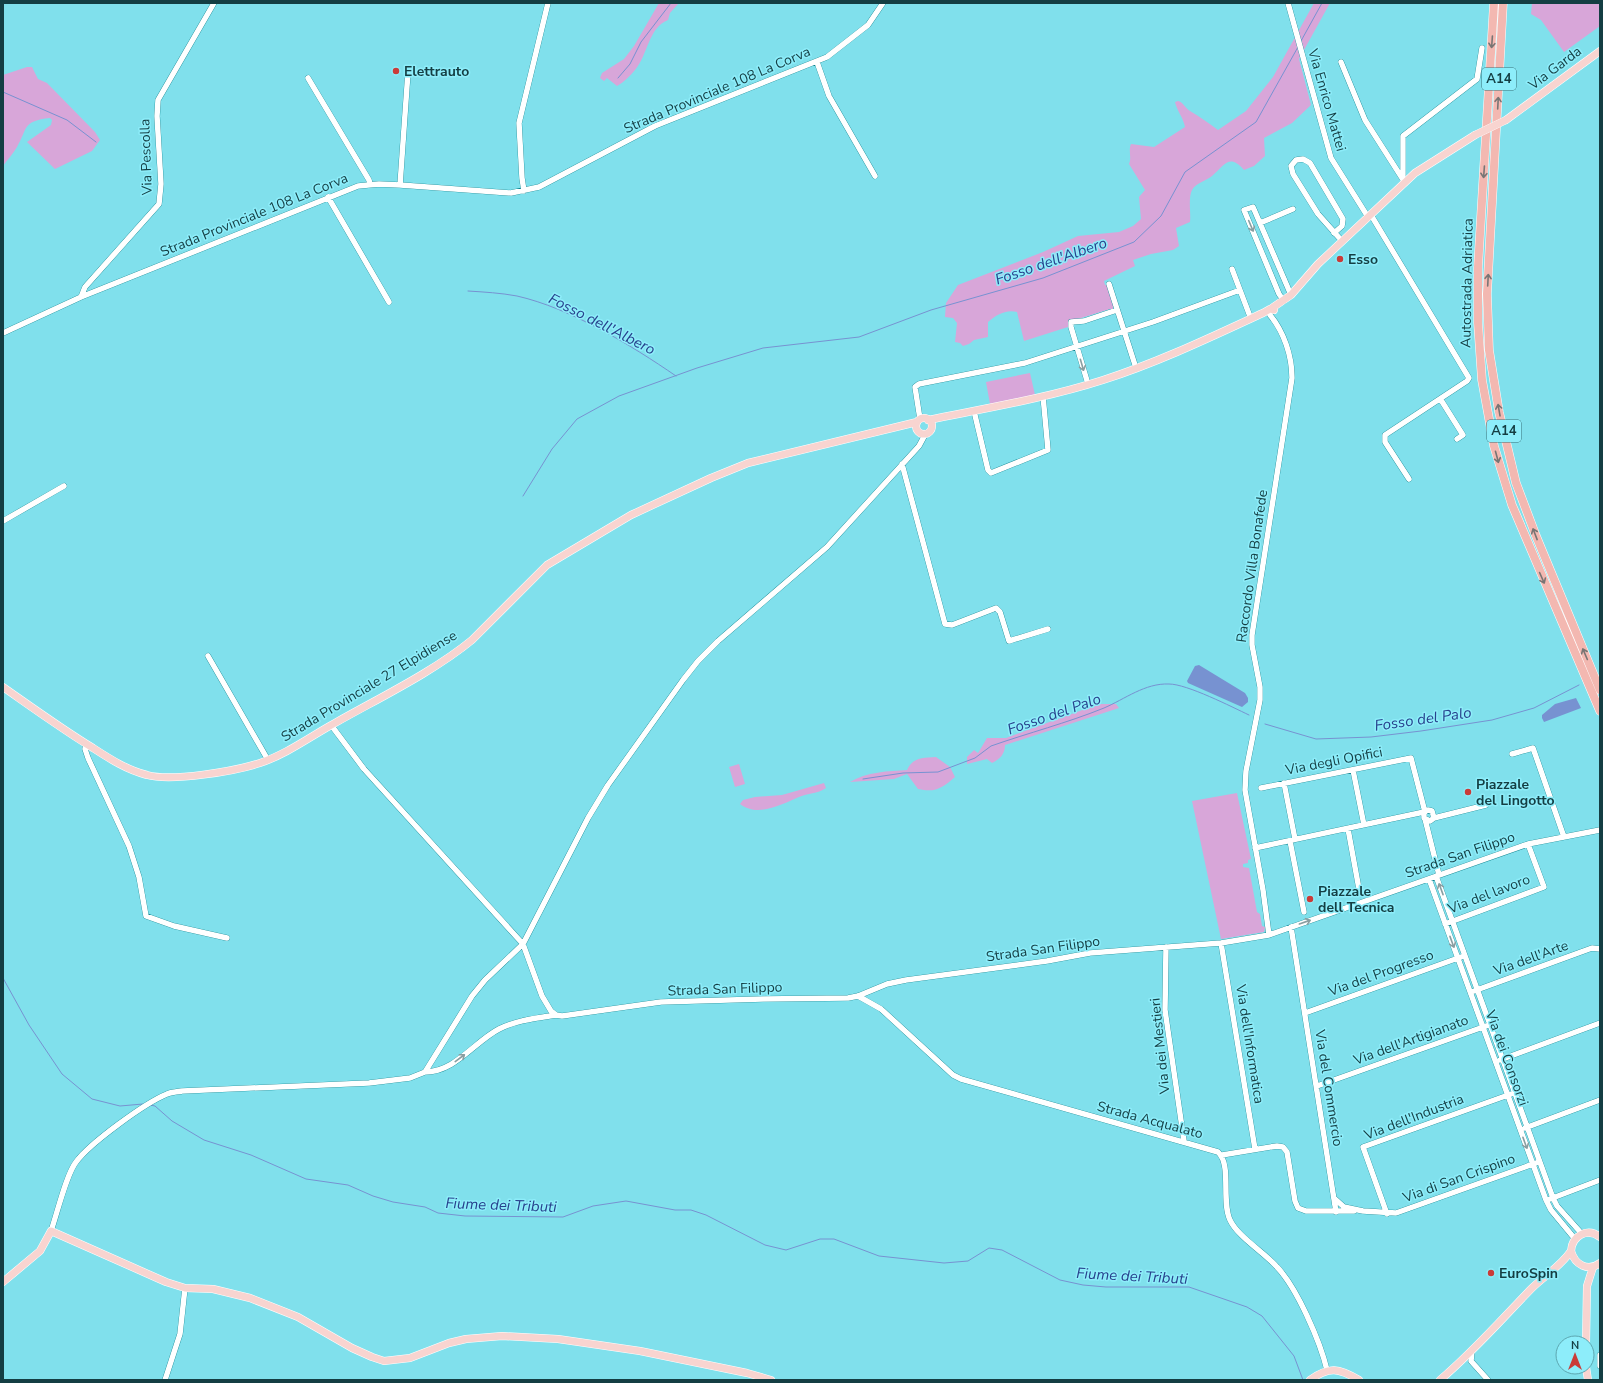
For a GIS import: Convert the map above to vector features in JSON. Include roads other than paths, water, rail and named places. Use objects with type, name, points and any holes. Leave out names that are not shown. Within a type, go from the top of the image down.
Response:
[{"type":"highway","name":"Autostrada Adriatica","points":[[1494,3],[1478,280],[1478,323],[1482,380],[1494,446],[1512,505],[1600,711]]},
{"type":"highway","name":"Autostrada Adriatica","points":[[1503,3],[1487,294],[1490,350],[1499,412],[1516,483],[1536,536],[1600,690]]},
{"type":"main road","name":"Via Garda","points":[[1506,120],[1600,51]]},
{"type":"main road","name":"Strada Provinciale 27 Elpidiense","points":[[922,425],[946,417],[1044,396],[1088,384],[1136,368],[1190,347],[1251,319],[1271,312],[1291,295],[1318,264],[1369,216],[1403,181],[1475,135],[1506,120]]},
{"type":"main road","name":"Strada Provinciale 27 Elpidiense","points":[[3,687],[86,744],[132,770],[148,776],[165,778],[237,769],[268,760],[459,650],[472,640],[547,565],[631,515],[742,465],[908,424],[922,425],[931,428],[935,423],[946,417]]},
{"type":"main road","points":[[3,1282],[40,1251],[51,1231],[166,1282],[185,1288],[213,1289],[250,1298],[298,1317],[352,1348],[372,1357],[384,1360],[410,1358],[449,1343],[466,1339],[502,1336],[551,1338],[595,1343],[642,1351],[747,1373],[771,1380]]},
{"type":"main road","points":[[1440,1380],[1457,1366],[1469,1362],[1472,1350],[1537,1283],[1561,1264],[1571,1251],[1575,1239],[1582,1234],[1593,1233],[1599,1235]]},
{"type":"main road","points":[[1571,1251],[1579,1264],[1587,1286],[1586,1335]]},
{"type":"main road","points":[[1561,1264],[1597,1265],[1587,1286]]},
{"type":"main road","points":[[1312,1379],[1327,1370],[1348,1373],[1359,1380]]},
{"type":"street","name":"Via Pescolla","points":[[80,297],[85,287],[159,204],[161,184],[157,103],[161,93],[214,3]]},
{"type":"street","points":[[524,191],[519,122],[548,3]]},
{"type":"street","name":"Strada Provinciale 108 La Corva","points":[[3,333],[80,297],[358,186],[370,184],[400,185],[511,192],[524,191],[548,183],[595,156],[655,126],[817,62],[838,50],[859,33],[868,24],[883,3]]},
{"type":"street","name":"Via Enrico Mattei","points":[[1288,3],[1330,158],[1369,216],[1468,376],[1467,381],[1384,437],[1409,479]]},
{"type":"street","points":[[1403,181],[1403,136],[1477,79],[1482,48]]},
{"type":"street","points":[[817,62],[829,96],[875,176]]},
{"type":"street","points":[[1341,62],[1365,120],[1403,181]]},
{"type":"street","points":[[400,185],[408,72]]},
{"type":"street","points":[[308,78],[370,184]]},
{"type":"street","points":[[1334,233],[1342,226],[1343,219],[1310,163],[1303,159],[1296,160],[1291,166],[1293,174],[1318,214],[1334,233],[1342,241]]},
{"type":"street","points":[[328,197],[389,302]]},
{"type":"street","points":[[1284,301],[1279,294],[1244,210],[1253,207],[1291,295]]},
{"type":"street","points":[[1260,223],[1293,210]]},
{"type":"street","points":[[1263,254],[1272,251]]},
{"type":"street","points":[[1232,269],[1251,319]]},
{"type":"street","points":[[1109,284],[1136,368]]},
{"type":"street","points":[[425,1072],[472,996],[485,980],[523,944],[588,818],[608,785],[683,680],[698,661],[718,641],[827,547],[919,446],[922,425],[915,392],[917,385],[1025,363],[1124,331],[1240,290]]},
{"type":"street","points":[[1088,384],[1070,327],[1071,322],[1084,321],[1117,310]]},
{"type":"street","name":"Raccordo Villa Bonafede","points":[[1268,935],[1256,848],[1245,790],[1246,771],[1260,700],[1260,687],[1252,645],[1252,635],[1292,378],[1291,360],[1271,312]]},
{"type":"street","points":[[974,411],[988,470],[991,472],[1047,451],[1044,396]]},
{"type":"street","points":[[1440,400],[1463,435],[1457,439]]},
{"type":"street","points":[[902,464],[945,624],[952,625],[996,608],[1000,612],[1009,641],[1048,629]]},
{"type":"street","points":[[3,521],[64,486]]},
{"type":"street","points":[[208,656],[268,760]]},
{"type":"street","points":[[331,725],[364,769],[523,944],[542,996],[551,1011],[556,1015]]},
{"type":"street","points":[[86,744],[85,749],[88,758],[135,862],[146,916],[174,926],[227,938]]},
{"type":"street","points":[[1512,754],[1533,748],[1564,837]]},
{"type":"street","name":"Via degli Opifici","points":[[1261,788],[1411,758],[1423,804],[1424,814]]},
{"type":"street","points":[[1353,770],[1364,826]]},
{"type":"street","points":[[1284,783],[1304,912]]},
{"type":"street","points":[[1256,848],[1424,814],[1435,817],[1486,805]]},
{"type":"street","points":[[1424,814],[1435,817]]},
{"type":"street","name":"Via dei Consorzi","points":[[1424,814],[1438,876],[1452,921],[1553,1198],[1557,1206],[1582,1234]]},
{"type":"street","points":[[1429,838],[1435,817]]},
{"type":"street","points":[[1348,829],[1359,889]]},
{"type":"street","name":"Strada San Filippo","points":[[51,1231],[68,1177],[75,1162],[92,1146],[140,1110],[154,1100],[168,1093],[182,1091],[369,1083],[410,1078],[425,1072],[444,1068],[492,1033],[505,1026],[525,1020],[556,1015],[562,1016],[638,1004],[661,1002],[762,999],[832,999],[858,996],[887,984],[906,980],[1047,961],[1090,953],[1221,943],[1268,935],[1528,844],[1600,830]]},
{"type":"street","name":"Via del lavoro","points":[[1445,924],[1544,887],[1528,844]]},
{"type":"street","name":"Via dei Consorzi","points":[[1429,879],[1546,1200],[1551,1210],[1575,1239]]},
{"type":"street","name":"Via del Commercio","points":[[1291,927],[1336,1210]]},
{"type":"street","name":"Via dell'Informatica","points":[[1221,943],[1255,1149]]},
{"type":"street","name":"Via dei Mestieri","points":[[1166,947],[1165,1010],[1184,1142]]},
{"type":"street","name":"Via dell'Arte","points":[[1470,992],[1592,948],[1600,949]]},
{"type":"street","name":"Via del Progresso","points":[[1305,1013],[1465,955]]},
{"type":"street","name":"Strada Acqualato","points":[[858,996],[881,1009],[957,1077],[997,1090],[1214,1150],[1222,1155]]},
{"type":"street","points":[[1496,1061],[1600,1023]]},
{"type":"street","name":"Via dell'Artigianato","points":[[1317,1086],[1490,1024]]},
{"type":"street","name":"Via dell'Industria","points":[[1387,1214],[1363,1147],[1515,1093]]},
{"type":"street","points":[[1520,1129],[1600,1100]]},
{"type":"street","points":[[1327,1370],[1315,1334],[1287,1278],[1270,1259],[1236,1228],[1230,1219],[1226,1202],[1222,1155],[1277,1146],[1286,1149],[1295,1201],[1298,1208],[1303,1210],[1363,1211]]},
{"type":"street","name":"Via di San Crispino","points":[[1387,1214],[1396,1213],[1540,1162]]},
{"type":"street","points":[[1546,1200],[1600,1180]]},
{"type":"street","points":[[1335,1199],[1344,1207],[1387,1214]]},
{"type":"street","points":[[1336,1210],[1344,1207]]},
{"type":"street","points":[[165,1380],[180,1334],[185,1288]]},
{"type":"street","points":[[1600,1355],[1600,1366]]},
{"type":"street","points":[[1469,1362],[1488,1380]]},
{"type":"water","points":[[1199,665],[1245,693],[1248,698],[1248,702],[1242,707],[1188,683],[1187,681],[1195,666]]},
{"type":"water","points":[[1576,698],[1581,708],[1544,722],[1542,715],[1555,704]]},
{"type":"waterway","points":[[618,78],[630,64],[641,42],[671,3]]},
{"type":"waterway","name":"Fosso dell'Albero","points":[[1301,41],[1322,3]]},
{"type":"waterway","name":"Fosso dell'Albero","points":[[523,496],[552,449],[577,419],[619,396],[697,368],[763,348],[859,337],[931,310],[1043,278],[1134,242],[1161,216],[1185,172],[1256,122],[1298,47]]},
{"type":"waterway","points":[[3,92],[67,120],[96,142]]},
{"type":"waterway","name":"Fosso dell'Albero","points":[[468,291],[517,296],[558,309],[579,318],[620,340],[676,376]]},
{"type":"waterway","name":"Fosso del Palo","points":[[863,779],[903,773],[938,772],[975,758],[991,746],[1104,708],[1135,692],[1160,684],[1177,685],[1187,688],[1209,696],[1249,715]]},
{"type":"waterway","name":"Fosso del Palo","points":[[1265,724],[1316,739],[1371,737],[1421,731],[1492,720],[1534,708],[1579,685]]},
{"type":"waterway","name":"Fiume dei Tributi","points":[[3,978],[29,1025],[62,1074],[92,1099],[120,1106],[143,1104]]},
{"type":"waterway","name":"Fiume dei Tributi","points":[[150,1105],[155,1106],[172,1121],[204,1140],[251,1155],[306,1179],[348,1185],[373,1196],[393,1202],[425,1207],[438,1213],[465,1216],[563,1217],[593,1206],[626,1201],[675,1210],[691,1210],[706,1215],[765,1245],[786,1250],[820,1239],[834,1239],[879,1256],[944,1263],[968,1261],[989,1248],[1002,1250],[1060,1280],[1083,1285],[1106,1287],[1189,1287],[1247,1307],[1262,1316],[1294,1356],[1303,1380]]},
{"type":"place","name":"Elettrauto","points":[[396,71]]},
{"type":"place","name":"Esso","points":[[1340,259]]},
{"type":"place","name":"Piazzale del Lingotto","points":[[1468,792]]},
{"type":"place","name":"Piazzale dell Tecnica","points":[[1310,899]]},
{"type":"place","name":"EuroSpin","points":[[1491,1273]]}]
